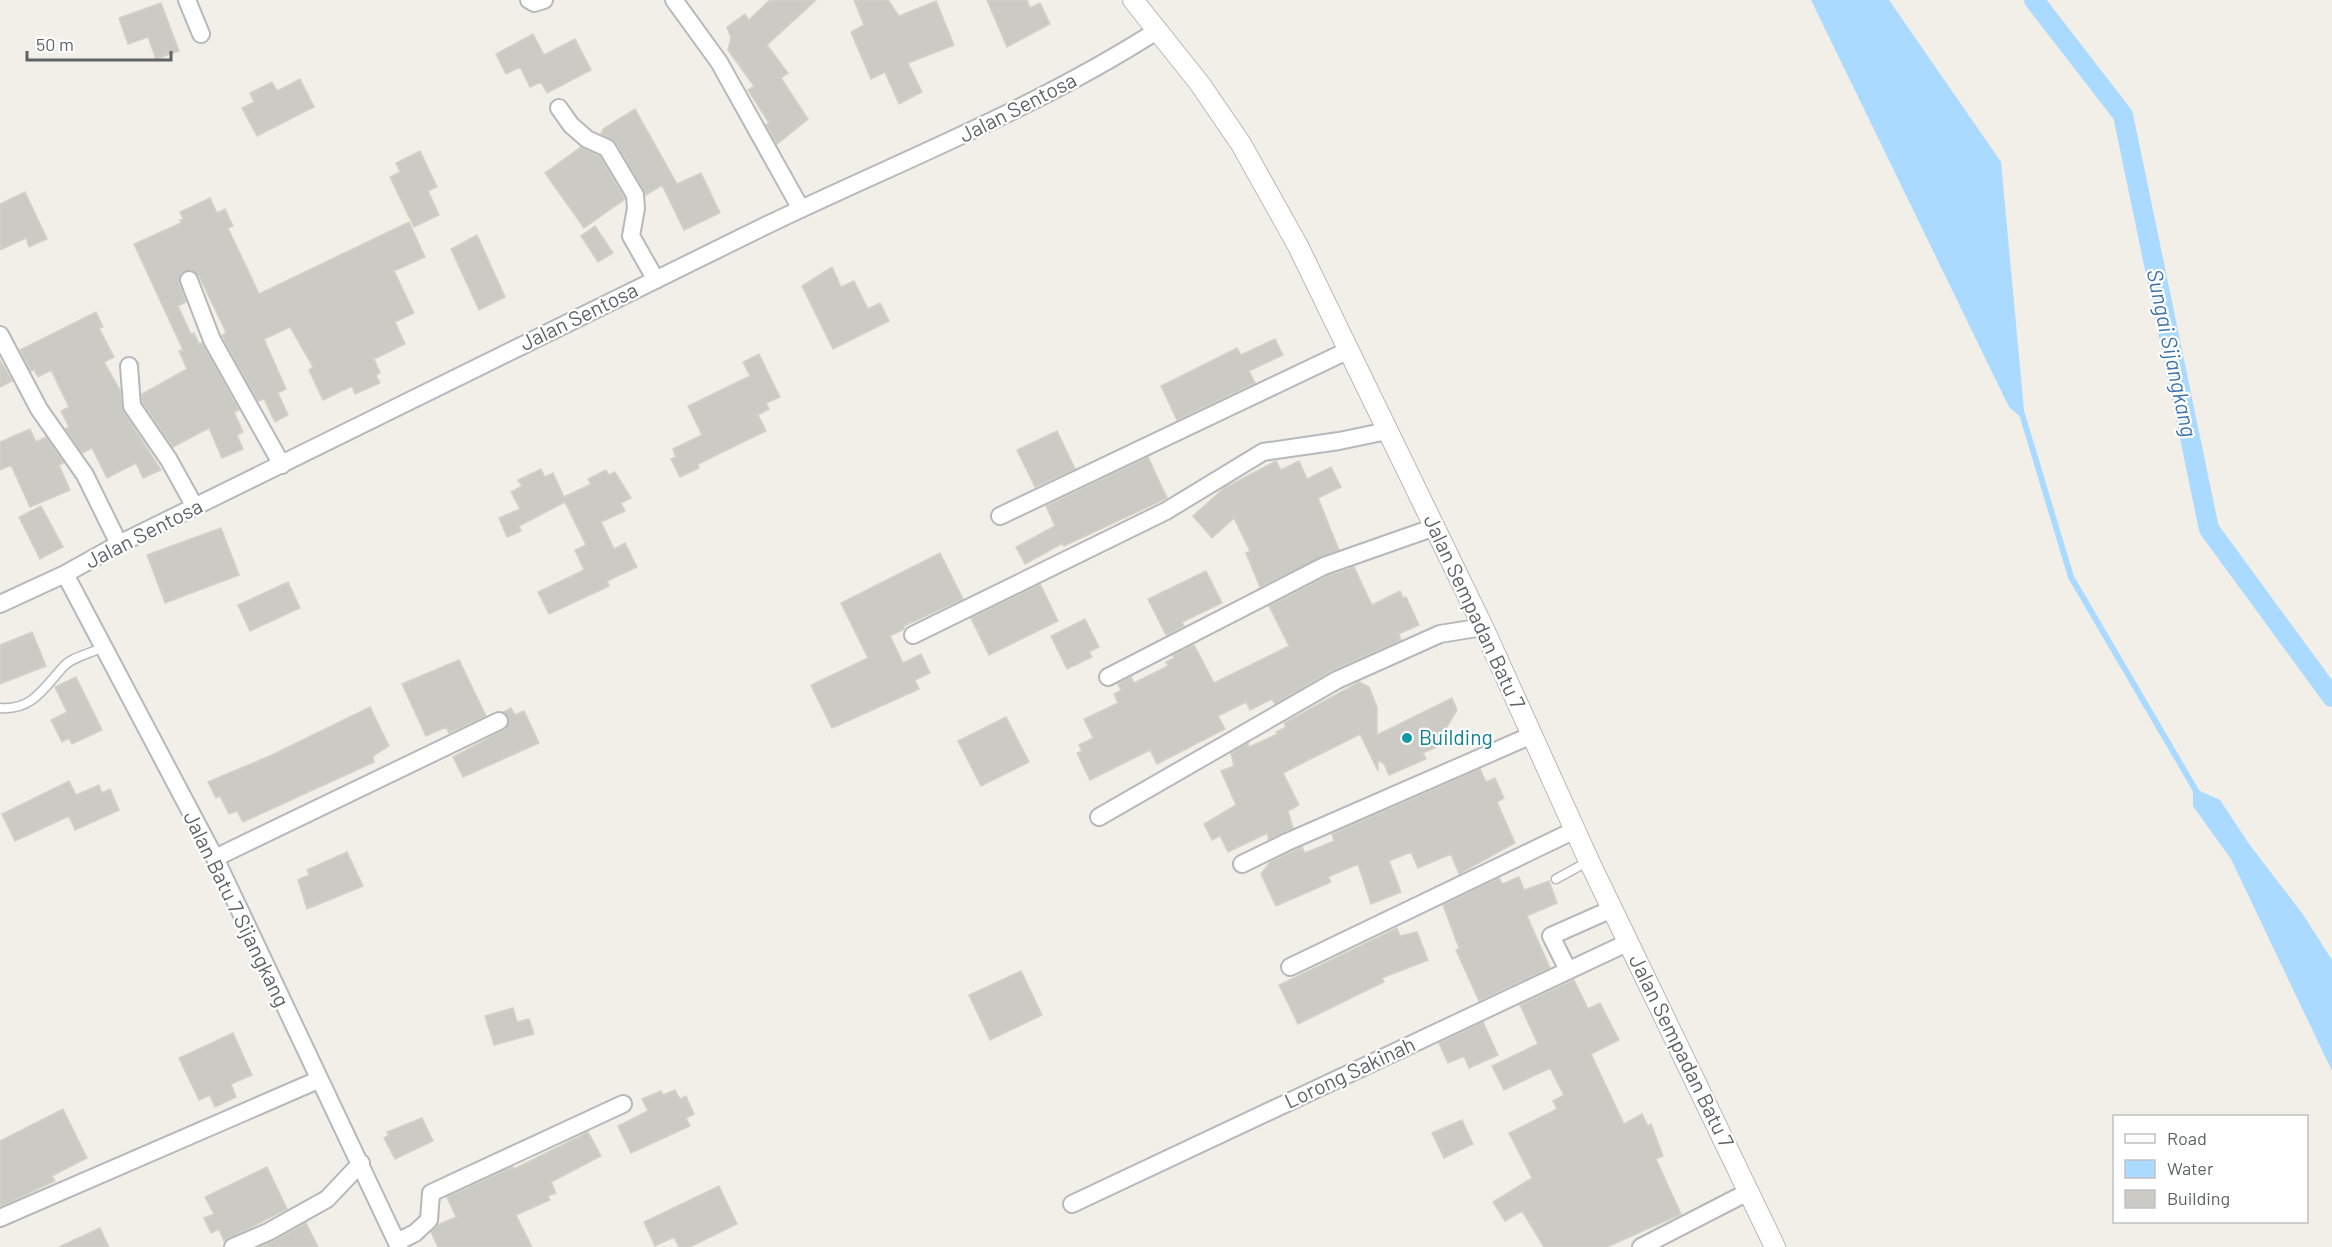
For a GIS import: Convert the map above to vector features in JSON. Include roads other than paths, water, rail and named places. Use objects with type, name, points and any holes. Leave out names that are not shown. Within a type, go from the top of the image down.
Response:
[{"type":"street","points":[[188,0],[201,34]]},
{"type":"street","points":[[529,0],[534,3],[544,0]]},
{"type":"street","points":[[674,0],[719,62],[801,209]]},
{"type":"street","name":"Jalan Sempadan Batu 7","points":[[1133,0],[1158,30],[1241,144],[1298,246],[1483,627],[1589,861],[1775,1247]]},
{"type":"street","name":"Jalan Sentosa","points":[[0,604],[65,574],[119,544],[801,209],[942,147],[1108,62],[1158,30]]},
{"type":"street","points":[[559,108],[571,125],[587,139],[607,148],[635,195],[636,208],[631,236],[656,280]]},
{"type":"street","points":[[189,280],[212,340],[282,465]]},
{"type":"street","points":[[0,334],[39,409],[85,475],[119,544]]},
{"type":"street","points":[[1000,516],[1349,350]]},
{"type":"street","points":[[129,366],[132,406],[169,460],[195,507]]},
{"type":"street","points":[[913,635],[1166,511],[1263,452],[1339,441],[1387,431]]},
{"type":"street","points":[[1108,677],[1324,566],[1434,527]]},
{"type":"street","name":"Jalan Batu 7 Sijangkang","points":[[65,574],[215,858],[318,1080],[361,1164],[398,1244]]},
{"type":"street","points":[[1099,817],[1337,680],[1440,634],[1483,627]]},
{"type":"street","points":[[215,858],[499,722]]},
{"type":"street","points":[[1242,864],[1287,842],[1532,735]]},
{"type":"street","points":[[1290,967],[1575,830]]},
{"type":"street","points":[[1568,970],[1551,936],[1612,909]]},
{"type":"street","name":"Lorong Sakinah","points":[[1072,1204],[1629,942]]},
{"type":"street","points":[[0,1218],[50,1194],[318,1080]]},
{"type":"street","points":[[398,1244],[416,1233],[429,1220],[431,1193],[623,1104]]},
{"type":"street","points":[[233,1247],[268,1232],[327,1199],[361,1164]]},
{"type":"street","points":[[1641,1247],[1748,1192]]},
{"type":"lane","points":[[0,708],[24,705],[41,695],[66,664],[103,647]]},
{"type":"lane","points":[[1556,879],[1589,861]]},
{"type":"water","points":[[1811,0],[1889,0],[2001,162],[2025,421],[2009,407]]},
{"type":"water","points":[[2193,788],[2220,800],[2249,844],[2302,913],[2332,960],[2332,1071],[2231,859],[2193,806]]},
{"type":"waterway","name":"Sungai Sijangkang","points":[[2034,0],[2123,115],[2209,529],[2332,697]]},
{"type":"waterway","points":[[2022,414],[2071,577],[2198,794]]},
{"type":"place","name":"Building","points":[[1407,738]]}]
